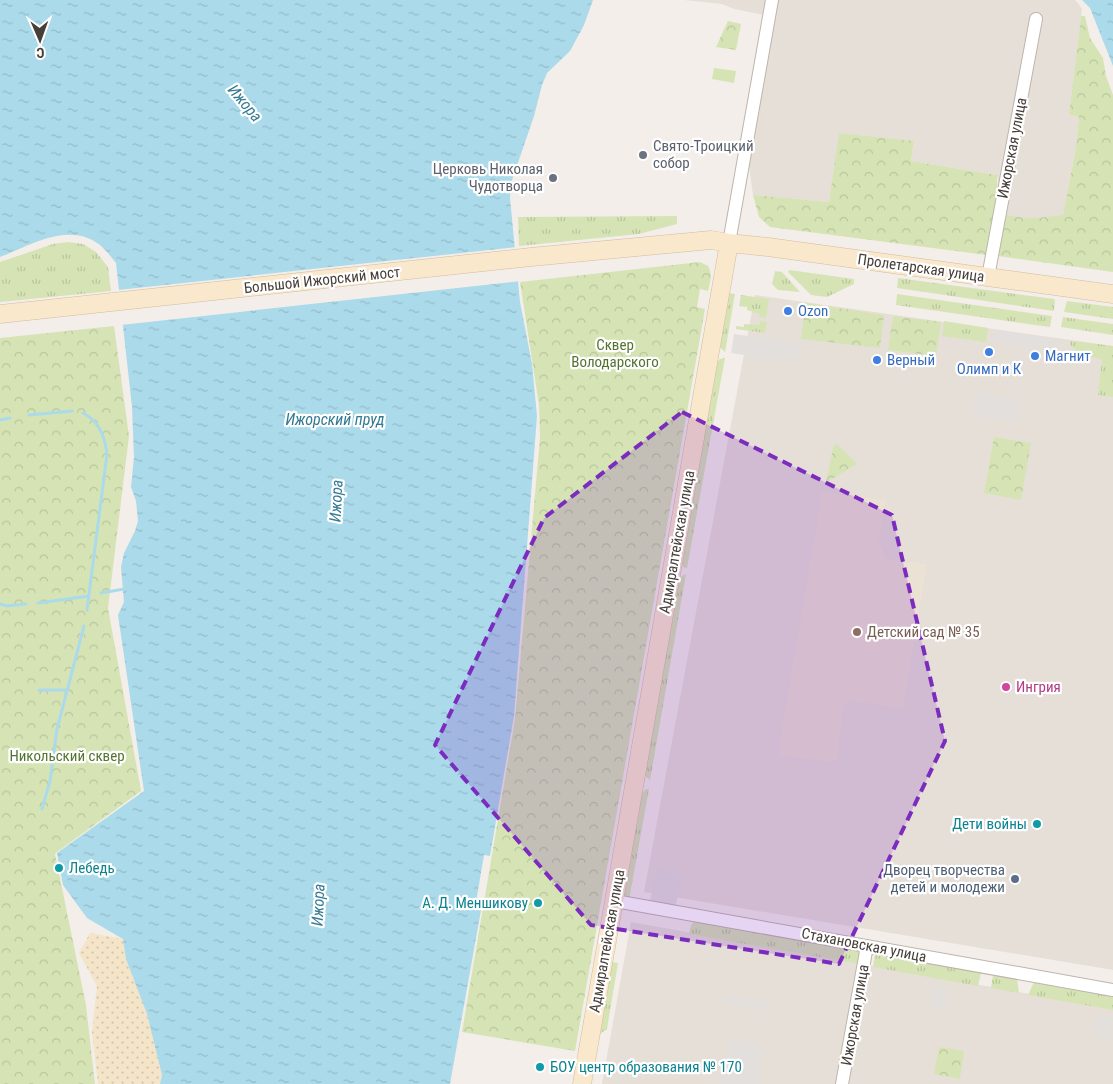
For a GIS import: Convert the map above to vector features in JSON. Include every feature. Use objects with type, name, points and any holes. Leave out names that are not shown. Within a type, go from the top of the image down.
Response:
[{"type":"main road","name":"Пролетарская улица","points":[[532,263],[711,250],[729,244],[768,247],[1113,294]]},
{"type":"main road","name":"Адмиралтейская улица","points":[[582,1084],[729,244]]},
{"type":"main road","name":"Большой Ижорский мост","points":[[113,308],[532,263]]},
{"type":"main road","points":[[0,314],[113,308]]},
{"type":"main road","points":[[0,326],[113,308]]},
{"type":"street","name":"Адмиралтейская улица","points":[[729,244],[772,0]]},
{"type":"street","name":"Ижорская улица","points":[[988,277],[1036,20]]},
{"type":"street","name":"Стахановская улица","points":[[615,901],[1113,990]]},
{"type":"street","name":"Ижорская улица","points":[[842,1084],[867,946]]},
{"type":"highlighted area","points":[[682,412],[892,515],[945,741],[839,964],[591,925],[435,745],[544,518]]},
{"type":"shaded area","points":[[684,0],[1075,0],[1082,9],[1069,115],[1079,117],[1075,153],[1063,216],[1035,219],[1019,218],[1004,214],[997,175],[911,161],[914,142],[840,133],[829,202],[753,195],[748,159],[774,17],[734,9],[722,4]]},
{"type":"shaded area","points":[[755,295],[1113,346],[1113,970],[644,892]]},
{"type":"shaded area","points":[[994,330],[1056,339],[1054,351],[992,342]]},
{"type":"shaded area","points":[[734,334],[799,343],[797,363],[731,353]]},
{"type":"shaded area","points":[[977,393],[1014,398],[1015,403],[1020,405],[1018,422],[973,416]]},
{"type":"shaded area","name":"Детский сад № 35","points":[[822,492],[886,500],[879,542],[886,559],[927,564],[903,709],[849,700],[843,708],[837,760],[833,762],[778,755]]},
{"type":"shaded area","points":[[656,869],[682,874],[676,905],[650,901]]},
{"type":"shaded area","points":[[631,922],[1113,1009],[1113,1084],[602,1084]]},
{"type":"shaded area","points":[[934,986],[948,988],[944,1009],[930,1007]]},
{"type":"shaded area","points":[[725,995],[770,1003],[769,1011],[723,1003]]},
{"type":"shaded area","points":[[1098,1014],[1113,1017],[1109,1038],[1094,1035]]},
{"type":"shaded area","points":[[729,1040],[764,1046],[757,1084],[721,1084]]},
{"type":"green space","points":[[1081,16],[1085,16],[1090,38],[1103,58],[1106,76],[1113,95],[1113,272],[998,256],[1004,214],[1034,218],[1063,215],[1075,153],[1079,117],[1069,115]]},
{"type":"green space","points":[[728,21],[741,24],[736,50],[716,47]]},
{"type":"green space","points":[[714,68],[736,71],[734,83],[712,79]]},
{"type":"green space","points":[[839,133],[914,141],[911,161],[997,175],[998,199],[987,255],[770,227],[759,217],[753,195],[829,202]]},
{"type":"green space","points":[[677,216],[677,224],[639,234],[519,246],[518,217]]},
{"type":"green space","points":[[68,242],[83,244],[96,252],[108,267],[111,291],[0,302],[0,262],[53,244]]},
{"type":"green space","name":"Сквер Володарского","points":[[700,262],[708,266],[711,275],[708,291],[700,289],[697,307],[705,309],[575,1051],[462,1032],[515,719],[540,438],[539,405],[520,282]]},
{"type":"green space","points":[[789,270],[854,279],[854,284],[827,297],[811,295],[788,272]]},
{"type":"green space","points":[[775,271],[782,272],[800,292],[778,290],[772,284]]},
{"type":"green space","points":[[898,278],[1054,299],[1054,311],[897,288]]},
{"type":"green space","points":[[729,293],[735,294],[725,352],[720,347]]},
{"type":"green space","points":[[897,294],[1052,316],[1050,327],[896,305]]},
{"type":"green space","points":[[741,295],[769,299],[766,318],[759,317],[760,314],[747,310],[747,307],[739,306]]},
{"type":"green space","points":[[1067,301],[1113,307],[1113,319],[1064,312]]},
{"type":"green space","points":[[806,303],[884,315],[880,348],[801,339]]},
{"type":"green space","points":[[893,316],[941,322],[936,356],[888,350]]},
{"type":"green space","points":[[1063,317],[1113,324],[1113,335],[1061,327]]},
{"type":"green space","points":[[760,321],[767,322],[765,333],[736,329],[736,326],[744,327],[744,324],[759,325]]},
{"type":"green space","points":[[944,321],[988,328],[986,342],[942,336]]},
{"type":"green space","name":"Никольский сквер","points":[[114,326],[129,436],[108,608],[141,791],[55,854],[86,1005],[95,1084],[0,1084],[0,338]]},
{"type":"green space","points":[[1071,341],[1113,346],[1113,397],[1098,395],[1102,359],[1076,354],[1076,351],[1070,344]]},
{"type":"green space","points":[[725,358],[687,568],[683,567],[682,562],[717,362]]},
{"type":"green space","points":[[994,437],[1031,443],[1021,500],[984,493]]},
{"type":"green space","points":[[836,443],[857,464],[826,483],[833,448]]},
{"type":"green space","points":[[686,574],[650,780],[645,774],[679,578]]},
{"type":"green space","points":[[649,789],[629,900],[625,897],[624,893],[642,793]]},
{"type":"green space","points":[[695,920],[857,949],[861,956],[860,964],[689,934],[691,925]]},
{"type":"green space","points":[[875,955],[981,973],[978,986],[873,967]]},
{"type":"green space","points":[[612,962],[618,963],[607,1029],[600,1034]]},
{"type":"green space","points":[[993,975],[1017,979],[1019,993],[991,988]]},
{"type":"green space","points":[[1034,982],[1113,996],[1113,1010],[1028,995]]},
{"type":"green space","points":[[939,1047],[964,1051],[960,1079],[934,1074]]},
{"type":"sand","points":[[90,933],[123,939],[126,959],[147,1014],[162,1075],[160,1084],[98,1084],[92,1032],[97,986],[79,953]]},
{"type":"water","name":"Ижорский пруд","points":[[0,0],[593,0],[584,25],[570,51],[547,73],[511,183],[510,198],[520,302],[532,364],[537,416],[514,716],[490,856],[484,855],[475,908],[481,910],[450,1084],[160,1084],[162,1075],[147,1014],[126,959],[123,939],[87,918],[63,885],[57,853],[144,791],[118,615],[124,602],[121,567],[124,553],[138,521],[136,501],[131,487],[134,457],[132,407],[116,263],[106,251],[88,238],[76,235],[63,235],[37,242],[0,257]]},
{"type":"water","points":[[1082,0],[1113,0],[1113,66],[1090,8]]},
{"type":"pier","points":[[517,247],[521,281],[121,325],[118,290]]},
{"type":"waterway","points":[[29,415],[72,411]]},
{"type":"waterway","points":[[83,413],[89,416],[100,430],[105,441],[107,454],[87,610]]},
{"type":"waterway","points":[[0,420],[10,418]]},
{"type":"waterway","points":[[101,593],[124,589]]},
{"type":"waterway","points":[[38,603],[89,596]]},
{"type":"waterway","points":[[0,604],[7,606],[26,604]]},
{"type":"waterway","points":[[42,809],[50,781],[57,729],[84,626]]},
{"type":"waterway","points":[[39,690],[67,690]]},
{"type":"place","name":"Свято-Троицкий собор","points":[[643,155]]},
{"type":"place","name":"Церковь Николая Чудотворца","points":[[553,178]]},
{"type":"place","name":"Ozon","points":[[788,311]]},
{"type":"place","name":"Олимп и К","points":[[989,352]]},
{"type":"place","name":"Магнит","points":[[1035,356]]},
{"type":"place","name":"Верный","points":[[877,360]]},
{"type":"place","name":"Детский сад № 35","points":[[857,632]]},
{"type":"place","name":"Ингрия","points":[[1006,687]]},
{"type":"place","name":"Дети войны","points":[[1037,824]]},
{"type":"place","name":"Лебедь","points":[[59,868]]},
{"type":"place","name":"Дворец творчества детей и молодежи","points":[[1015,879]]},
{"type":"place","name":"А. Д. Меншикову","points":[[538,903]]},
{"type":"place","name":"БОУ центр образования № 170","points":[[540,1067]]},
{"type":"water label","name":"Ижора","points":[[245,103]]},
{"type":"water label","name":"Ижора","points":[[336,501]]},
{"type":"water label","name":"Ижора","points":[[318,905]]}]
